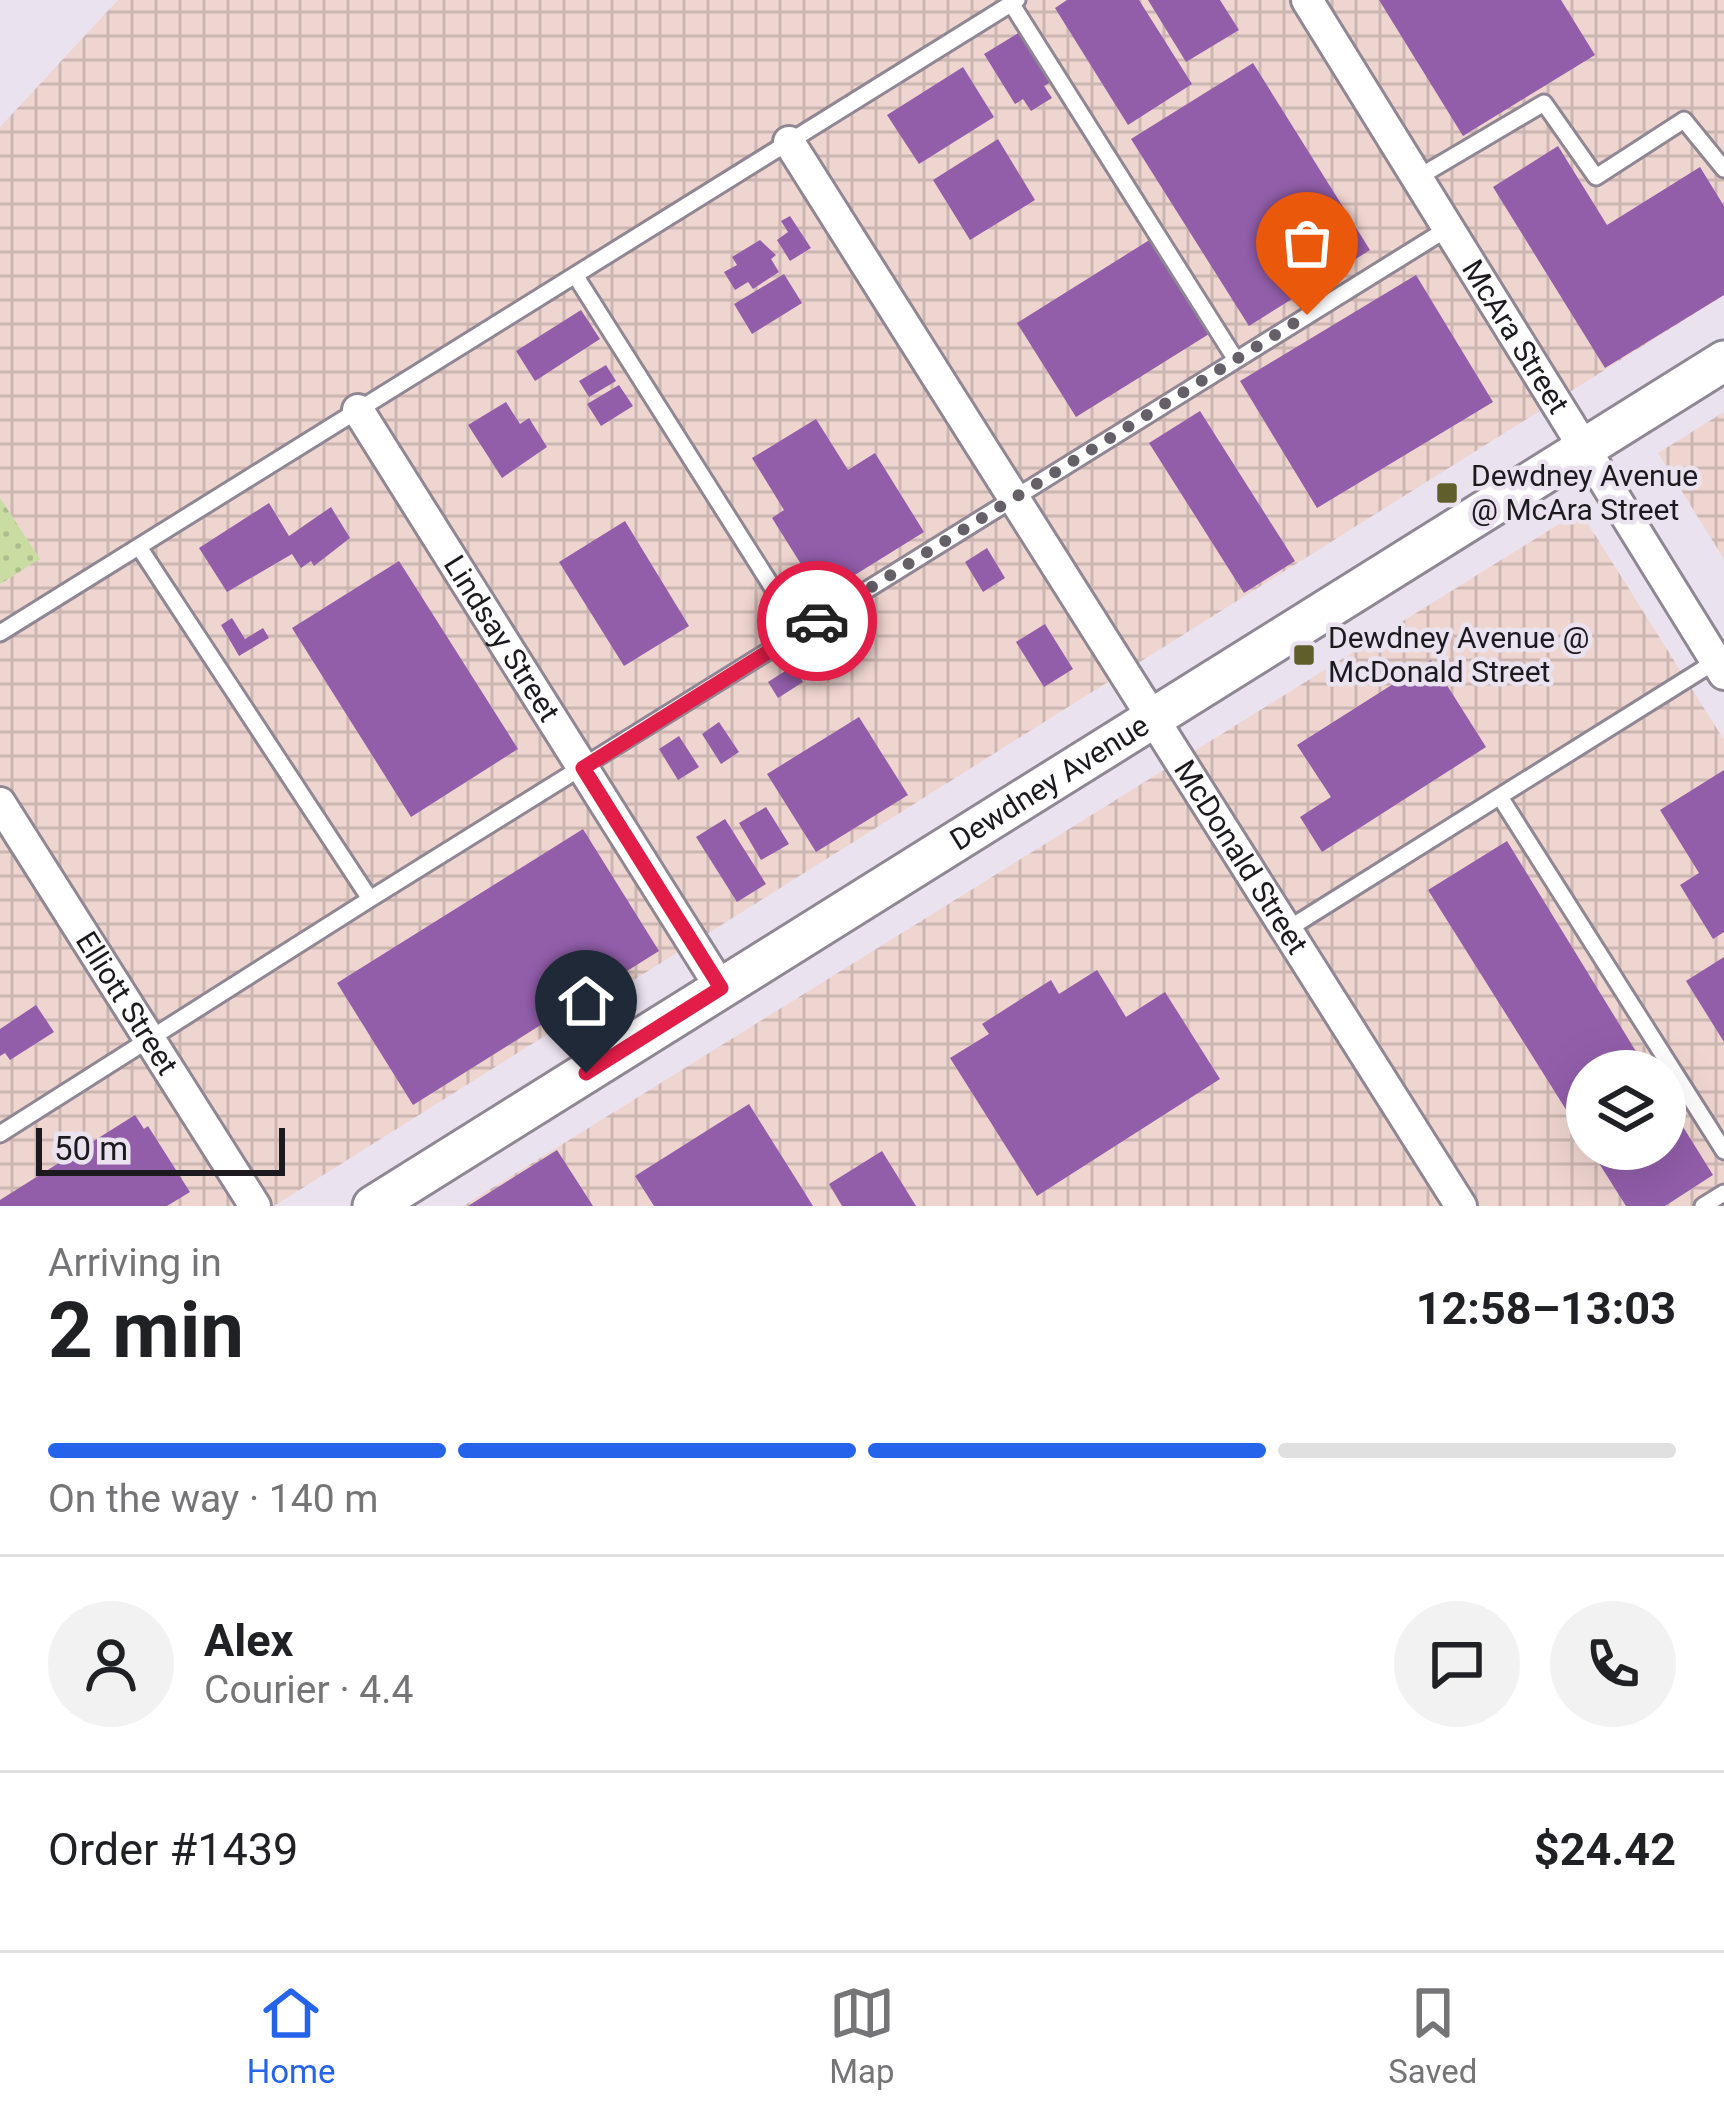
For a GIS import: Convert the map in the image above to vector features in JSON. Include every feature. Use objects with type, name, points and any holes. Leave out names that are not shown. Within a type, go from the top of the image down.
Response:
[{"type":"street","name":"McAra Street","points":[[1307,0],[1720,667]]},
{"type":"street","name":"McDonald Street","points":[[789,142],[1461,1206]]},
{"type":"street","name":"Dewdney Avenue","points":[[374,1206],[1724,362]]},
{"type":"street","name":"Lindsay Street","points":[[358,410],[721,988]]},
{"type":"street","name":"Elliott Street","points":[[0,802],[255,1206]]},
{"type":"lane","points":[[0,633],[1014,2],[1236,360]]},
{"type":"lane","points":[[1417,178],[1544,103],[1596,177],[1684,120],[1724,169]]},
{"type":"lane","points":[[0,1134],[1450,227]]},
{"type":"lane","points":[[575,275],[800,631]]},
{"type":"lane","points":[[139,547],[370,899]]},
{"type":"lane","points":[[1288,929],[1720,667]]},
{"type":"lane","points":[[1500,797],[1724,1151]]},
{"type":"lane","points":[[1703,1206],[1724,1193]]},
{"type":"shaded area","points":[[118,0],[1724,0],[1724,295],[274,1206],[0,1206],[0,584],[39,558],[0,498],[0,127]]},
{"type":"shaded area","points":[[1724,412],[1724,559],[1658,453]]},
{"type":"shaded area","points":[[1580,511],[1724,740],[1724,1206],[463,1206]]},
{"type":"green space","points":[[0,498],[40,559],[0,584]]},
{"type":"building","points":[[1067,0],[1139,0],[1192,84],[1128,125],[1055,8]]},
{"type":"building","points":[[1148,0],[1220,0],[1239,30],[1186,62]]},
{"type":"building","points":[[1379,0],[1561,0],[1595,55],[1463,136]]},
{"type":"building","points":[[1020,32],[1051,82],[1044,86],[1052,98],[1031,111],[1023,99],[1015,104],[984,54]]},
{"type":"building","points":[[1253,63],[1370,250],[1249,326],[1131,139]]},
{"type":"building","points":[[963,67],[994,117],[919,164],[887,115]]},
{"type":"building","points":[[998,139],[1035,200],[970,240],[933,180]]},
{"type":"building","points":[[1558,146],[1607,225],[1700,167],[1724,206],[1724,295],[1605,368],[1493,187]]},
{"type":"building","points":[[790,216],[811,248],[790,261],[777,240],[788,232],[781,221]]},
{"type":"building","points":[[1151,239],[1209,334],[1076,417],[1017,323]]},
{"type":"building","points":[[760,240],[776,255],[771,259],[779,272],[753,289],[748,282],[735,290],[724,272],[737,265],[732,257]]},
{"type":"building","points":[[784,274],[802,303],[752,334],[734,304]]},
{"type":"building","points":[[1416,275],[1493,402],[1317,508],[1240,381]]},
{"type":"building","points":[[581,310],[600,339],[535,381],[516,351]]},
{"type":"building","points":[[606,365],[616,381],[589,397],[579,381]]},
{"type":"building","points":[[619,385],[633,406],[601,426],[587,404]]},
{"type":"building","points":[[506,402],[520,424],[529,418],[547,447],[502,478],[468,425]]},
{"type":"building","points":[[1200,411],[1295,561],[1244,593],[1149,443]]},
{"type":"building","points":[[816,419],[848,470],[875,453],[924,532],[821,596],[772,518],[784,510],[752,458]]},
{"type":"building","points":[[269,503],[289,536],[331,507],[350,538],[314,566],[311,561],[301,568],[292,554],[227,592],[199,548]]},
{"type":"building","points":[[625,521],[689,626],[624,666],[559,562]]},
{"type":"building","points":[[987,548],[1005,578],[983,592],[965,562]]},
{"type":"building","points":[[399,561],[518,749],[411,817],[292,628]]},
{"type":"building","points":[[232,618],[245,639],[263,628],[269,638],[239,656],[221,625]]},
{"type":"building","points":[[1045,624],[1073,669],[1044,687],[1016,642]]},
{"type":"building","points":[[1431,660],[1486,747],[1322,852],[1300,817],[1331,797],[1297,745]]},
{"type":"building","points":[[793,666],[803,682],[778,698],[768,682]]},
{"type":"building","points":[[859,717],[908,795],[816,852],[767,774]]},
{"type":"building","points":[[719,722],[739,752],[721,764],[702,734]]},
{"type":"building","points":[[679,736],[699,767],[678,780],[659,749]]},
{"type":"building","points":[[1724,770],[1724,932],[1713,939],[1680,885],[1699,873],[1660,810]]},
{"type":"building","points":[[766,807],[789,844],[761,860],[739,823]]},
{"type":"building","points":[[725,819],[766,884],[737,902],[696,837]]},
{"type":"building","points":[[583,829],[659,951],[413,1105],[337,983]]},
{"type":"building","points":[[1507,841],[1635,1050],[1566,1050],[1566,1110],[1428,890]]},
{"type":"building","points":[[1724,957],[1724,1042],[1686,981]]},
{"type":"building","points":[[1097,970],[1126,1017],[1165,992],[1220,1079],[1037,1196],[950,1058],[989,1034],[982,1024],[1051,980],[1059,994]]},
{"type":"building","points":[[36,1005],[54,1032],[10,1060],[5,1053],[0,1056],[0,1029]]},
{"type":"building","points":[[749,1104],[813,1206],[654,1206],[635,1176]]},
{"type":"building","points":[[135,1115],[144,1129],[148,1126],[190,1192],[167,1206],[0,1206],[0,1200]]},
{"type":"building","points":[[1686,1132],[1713,1175],[1665,1206],[1626,1206],[1603,1170],[1686,1170]]},
{"type":"building","points":[[557,1150],[593,1206],[468,1206]]},
{"type":"building","points":[[882,1151],[916,1206],[842,1206],[829,1184]]},
{"type":"way so far","points":[[817,621],[1307,315]]},
{"type":"place","name":"Dewdney Avenue @ McAra Street","points":[[1447,493]]},
{"type":"place","name":"Dewdney Avenue @ McDonald Street","points":[[1304,655]]},
{"type":"route","points":[[586,1073],[721,988],[583,768],[817,621]]}]
